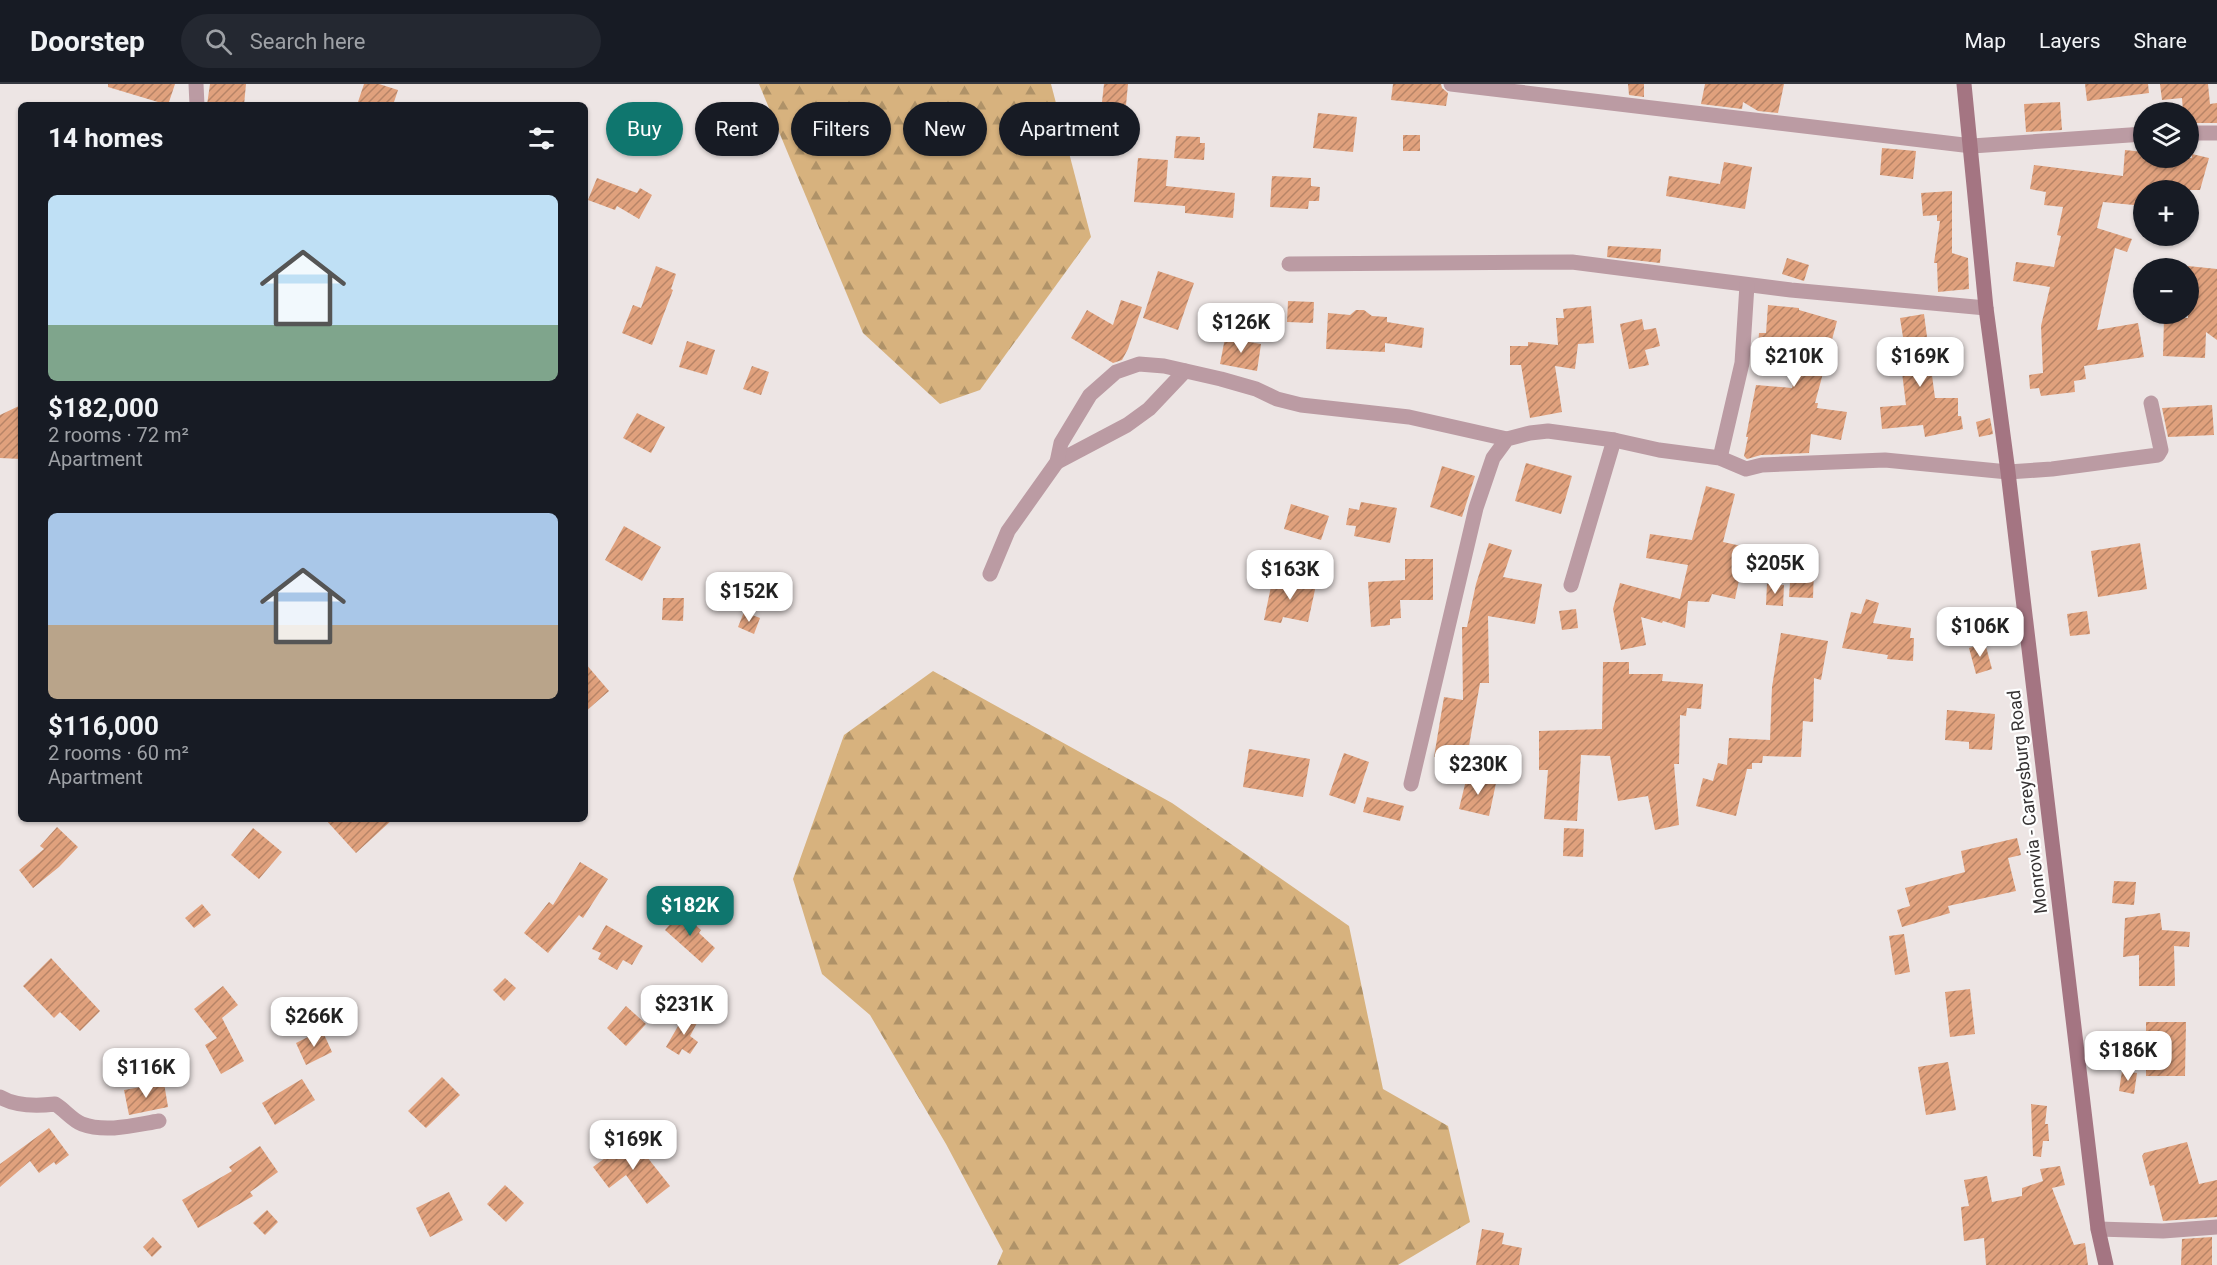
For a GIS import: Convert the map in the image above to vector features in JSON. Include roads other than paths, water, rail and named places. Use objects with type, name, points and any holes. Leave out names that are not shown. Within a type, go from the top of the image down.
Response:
[{"type":"main road","name":"Monrovia - Careysburg Road","points":[[1964,84],[1972,146],[1986,308],[2008,472],[2098,1229],[2106,1265]]},
{"type":"street","points":[[196,84],[197,102]]},
{"type":"street","points":[[1451,84],[1972,146],[2133,135]]},
{"type":"street","points":[[2199,133],[2217,133]]},
{"type":"street","points":[[1289,264],[1572,262],[1747,285],[1986,308]]},
{"type":"street","points":[[1720,459],[1742,363],[1747,285]]},
{"type":"street","points":[[990,574],[1008,531],[1057,462],[1061,443],[1090,395],[1116,372],[1139,364],[1164,366],[1221,379],[1301,405],[1409,417],[1507,439],[1548,431],[1614,440],[1659,450],[1720,459],[1746,469],[1762,465],[1885,460],[2008,472],[2052,469],[2158,455],[2162,450],[2151,403]]},
{"type":"street","points":[[1057,462],[1134,420],[1149,409],[1185,371]]},
{"type":"street","points":[[1411,784],[1476,508],[1493,458],[1507,439]]},
{"type":"street","points":[[1571,585],[1614,440]]},
{"type":"street","points":[[0,1097],[9,1103],[44,1106],[55,1104],[81,1124],[90,1126],[106,1128],[159,1121]]},
{"type":"street","points":[[2098,1229],[2163,1231],[2217,1227]]}]
